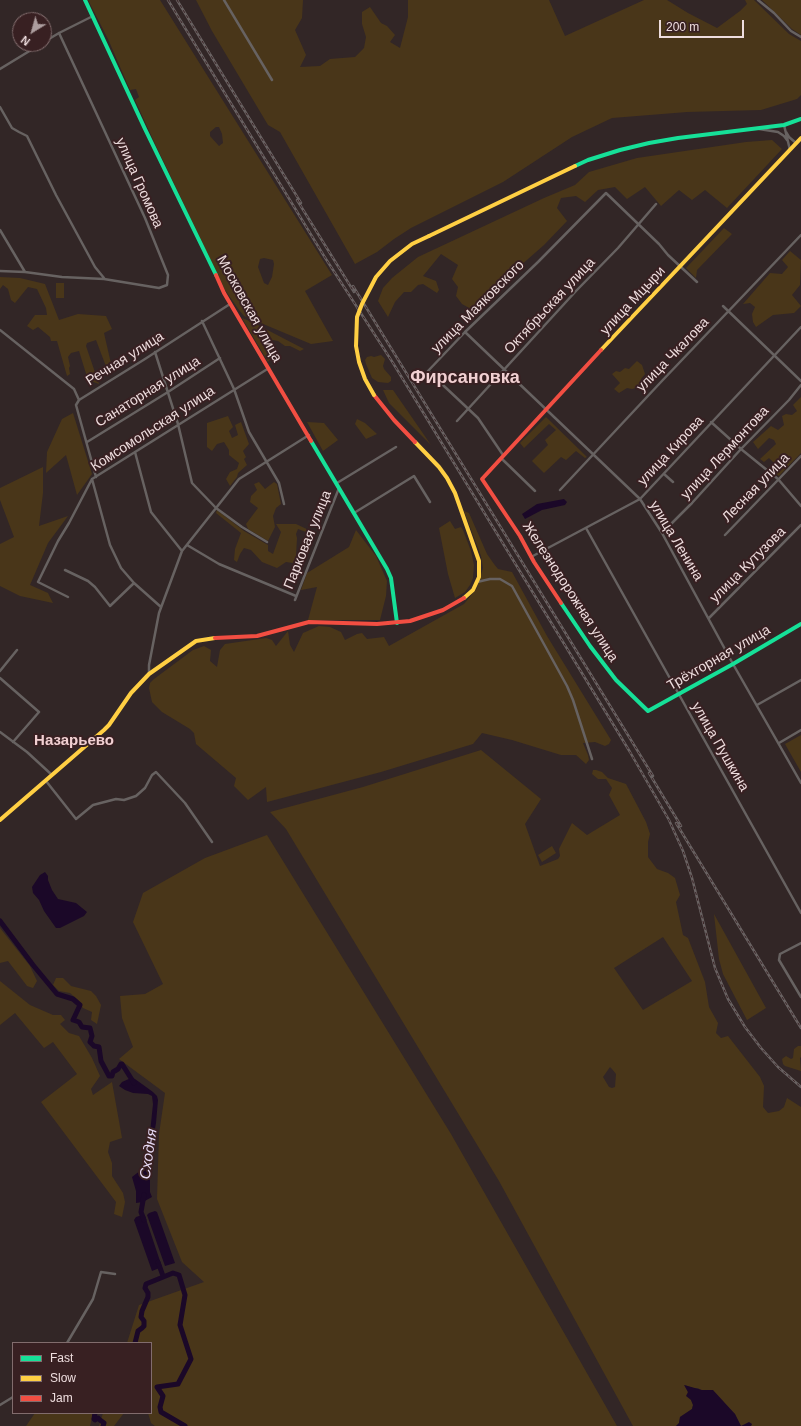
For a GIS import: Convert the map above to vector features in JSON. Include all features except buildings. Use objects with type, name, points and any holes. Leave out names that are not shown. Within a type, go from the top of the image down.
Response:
[{"type":"street","name":"Московская улица","points":[[85,0],[146,131],[230,304],[387,569],[391,578],[397,623]]},
{"type":"street","points":[[224,0],[272,80]]},
{"type":"street","points":[[758,0],[774,13],[791,31],[801,37]]},
{"type":"street","points":[[52,37],[93,16]]},
{"type":"street","name":"улица Громова","points":[[58,33],[145,218],[168,276],[167,285],[160,288],[104,279]]},
{"type":"street","points":[[0,69],[28,52]]},
{"type":"street","points":[[0,107],[12,128],[27,136],[56,195],[95,267],[104,279]]},
{"type":"street","points":[[0,820],[109,725],[126,700],[149,674],[196,641],[209,638],[257,636],[296,624],[309,622],[377,624],[418,620],[443,610],[470,593],[479,577],[479,561],[460,506],[447,478],[439,467],[394,420],[374,395],[365,379],[359,362],[356,346],[357,317],[376,277],[390,261],[412,244],[588,160],[649,143],[678,138],[759,129],[784,125],[801,119]]},
{"type":"street","points":[[784,125],[790,150]]},
{"type":"street","points":[[759,129],[778,132],[787,140]]},
{"type":"street","points":[[786,132],[789,137],[797,143]]},
{"type":"street","name":"улица Мцыри","points":[[482,479],[801,138]]},
{"type":"street","name":"улица Маяковского","points":[[534,491],[502,456],[478,418],[428,371],[465,332],[606,193],[638,225]]},
{"type":"street","name":"Октябрьская улица","points":[[457,421],[576,291],[618,248],[656,204]]},
{"type":"street","points":[[638,225],[697,282]]},
{"type":"street","points":[[0,230],[25,272]]},
{"type":"street","name":"улица Чкалова","points":[[560,490],[801,235]]},
{"type":"street","points":[[0,271],[25,272],[62,277],[104,279]]},
{"type":"street","name":"Речная улица","points":[[0,330],[74,389],[79,400],[230,304]]},
{"type":"street","points":[[723,306],[801,381]]},
{"type":"street","points":[[202,321],[234,389],[249,432],[279,484],[284,504]]},
{"type":"street","name":"улица Кирова","points":[[531,557],[640,499],[801,326]]},
{"type":"street","name":"улица Ленина","points":[[465,332],[640,499],[662,533],[733,664],[801,783]]},
{"type":"street","points":[[155,352],[178,424],[192,483],[216,508],[242,528],[266,542]]},
{"type":"street","name":"Санаторная улица","points":[[87,442],[220,358]]},
{"type":"street","name":"Комсомольская улица","points":[[68,597],[38,582],[58,541],[92,479],[269,368]]},
{"type":"street","name":"улица Лермонтова","points":[[662,533],[789,400],[801,385]]},
{"type":"street","points":[[79,400],[76,405],[96,477]]},
{"type":"street","points":[[711,422],[778,479],[801,506]]},
{"type":"street","points":[[149,674],[148,665],[161,607],[182,551],[239,479],[309,435]]},
{"type":"street","points":[[336,483],[396,447]]},
{"type":"street","points":[[135,452],[151,512],[182,551]]},
{"type":"street","name":"Лесная улица","points":[[725,535],[801,456]]},
{"type":"street","points":[[664,474],[673,482]]},
{"type":"street","points":[[354,513],[414,476],[430,502]]},
{"type":"street","points":[[92,479],[110,545],[122,568],[134,583],[161,607]]},
{"type":"street","name":"Железнодорожная улица","points":[[482,479],[520,536],[531,557],[577,628],[616,680],[648,711]]},
{"type":"street","name":"Парковая улица","points":[[295,600],[339,488]]},
{"type":"street","name":"улица Кутузова","points":[[709,618],[801,525]]},
{"type":"street","name":"улица Пушкина","points":[[586,528],[801,913]]},
{"type":"street","points":[[187,545],[219,564],[296,596]]},
{"type":"street","points":[[65,570],[88,581],[95,587],[110,606],[134,583]]},
{"type":"street","points":[[477,582],[490,579],[500,579],[512,586],[567,686],[592,759]]},
{"type":"street","name":"Трёхгорная улица","points":[[648,711],[679,695],[801,624]]},
{"type":"street","points":[[0,671],[17,650]]},
{"type":"street","points":[[0,678],[39,712],[13,742]]},
{"type":"street","points":[[757,706],[801,680]]},
{"type":"street","points":[[779,743],[801,730]]},
{"type":"street","points":[[0,732],[27,752],[52,775]]},
{"type":"street","points":[[46,781],[76,819],[94,805],[116,800],[124,800],[136,796],[145,788],[152,775],[156,772],[185,803],[212,842]]},
{"type":"street","points":[[801,943],[780,954],[779,960],[801,997]]},
{"type":"street","points":[[68,1342],[93,1299],[101,1272],[115,1274]]},
{"type":"street","points":[[0,1405],[12,1397]]},
{"type":"shaded area","points":[[88,0],[160,0],[332,275],[305,291],[333,341],[311,344],[244,316],[239,310],[225,290],[135,100],[139,97],[136,89],[130,90],[108,39]],"holes":[[[216,127],[219,127],[222,134],[223,143],[219,146],[210,136],[210,132]],[[264,258],[273,260],[274,264],[272,277],[268,285],[264,283],[258,267],[260,259]]]},
{"type":"shaded area","points":[[196,0],[303,0],[302,18],[295,30],[306,55],[300,67],[320,66],[330,59],[355,57],[364,48],[366,37],[362,24],[362,12],[370,7],[381,23],[387,26],[395,35],[390,42],[400,48],[408,17],[408,0],[549,0],[565,36],[644,0],[667,0],[717,28],[747,4],[745,0],[754,0],[789,34],[801,41],[801,95],[797,99],[761,110],[687,112],[612,118],[572,137],[503,182],[411,228],[377,252],[355,264],[280,132],[268,125],[212,31]]},
{"type":"shaded area","points":[[762,0],[801,0],[801,35],[792,29]]},
{"type":"shaded area","points":[[772,140],[782,149],[727,208],[705,190],[692,200],[679,190],[661,206],[645,187],[627,199],[615,187],[598,190],[585,202],[576,196],[561,198],[557,208],[567,221],[544,245],[471,309],[462,304],[456,296],[458,287],[452,279],[458,265],[441,254],[423,276],[436,281],[439,290],[437,293],[423,284],[418,285],[411,292],[404,292],[395,302],[388,317],[378,301],[383,288],[392,278],[418,257],[575,185],[589,172],[637,158],[746,142]]},
{"type":"shaded area","points":[[724,228],[732,234],[697,270],[696,278],[686,268]]},
{"type":"shaded area","points":[[790,251],[801,260],[800,285],[792,295],[801,306],[794,313],[773,315],[756,327],[753,322],[752,314],[755,307],[750,303],[743,304],[770,273],[782,274],[788,267],[782,260]]},
{"type":"shaded area","points":[[0,277],[20,278],[45,284],[59,320],[78,314],[106,316],[112,329],[104,333],[112,368],[107,369],[96,340],[87,343],[86,346],[99,384],[88,380],[79,351],[71,353],[68,357],[70,374],[67,376],[57,341],[51,341],[50,337],[38,327],[33,330],[27,326],[35,315],[47,315],[46,308],[37,289],[28,287],[15,303],[11,300],[8,289],[3,285],[0,289]]},
{"type":"shaded area","points":[[56,283],[64,283],[64,298],[56,298]]},
{"type":"shaded area","points":[[242,318],[304,349],[300,351],[273,340],[262,344],[271,358],[268,362]]},
{"type":"shaded area","points":[[381,355],[385,359],[383,366],[384,369],[391,377],[391,381],[388,383],[378,382],[372,378],[365,360],[367,357]]},
{"type":"shaded area","points":[[637,361],[642,365],[645,374],[641,379],[639,387],[632,389],[627,388],[619,393],[614,389],[620,383],[612,374],[616,371],[620,372],[625,368],[629,369]]},
{"type":"shaded area","points":[[383,390],[393,390],[431,445],[389,403]]},
{"type":"shaded area","points":[[801,397],[801,453],[779,476],[775,473],[777,469],[776,465],[769,458],[764,462],[760,459],[776,444],[774,440],[769,438],[758,449],[753,442],[771,426],[778,430],[784,425],[782,416],[786,414],[792,415],[797,411],[793,405]]},
{"type":"shaded area","points":[[73,413],[92,474],[77,495],[66,455],[46,473],[47,452],[62,419]]},
{"type":"shaded area","points":[[228,416],[233,427],[229,431],[232,438],[238,435],[235,425],[241,422],[249,444],[243,451],[246,457],[244,459],[247,465],[238,473],[237,477],[230,486],[226,479],[230,472],[237,469],[239,463],[229,455],[229,450],[224,442],[217,444],[212,451],[207,447],[207,423]]},
{"type":"shaded area","points":[[546,417],[587,457],[585,458],[576,451],[566,460],[561,457],[544,473],[532,461],[548,445],[545,440],[556,430],[549,424],[524,448],[520,443]]},
{"type":"shaded area","points":[[357,419],[365,423],[377,434],[366,439],[355,424]]},
{"type":"shaded area","points":[[307,422],[324,423],[338,440],[323,451]]},
{"type":"shaded area","points":[[43,467],[43,493],[39,526],[68,516],[48,543],[30,585],[48,593],[53,603],[20,596],[0,586],[0,544],[14,537],[0,500],[0,488]]},
{"type":"shaded area","points":[[259,482],[265,489],[274,482],[277,484],[281,504],[276,508],[273,516],[275,527],[268,541],[248,529],[246,524],[258,508],[250,502],[251,496],[257,490],[254,484]]},
{"type":"shaded area","points":[[217,510],[244,531],[268,545],[268,551],[273,554],[281,532],[276,524],[296,524],[315,533],[314,535],[298,529],[296,534],[296,556],[293,563],[286,562],[277,568],[262,562],[251,550],[244,548],[237,562],[234,560],[235,549],[241,533],[216,513]]},
{"type":"shaded area","points":[[464,511],[469,513],[487,554],[494,564],[498,569],[512,572],[547,636],[611,740],[609,744],[605,746],[595,742],[583,743],[589,760],[586,764],[576,755],[561,755],[512,740],[482,733],[473,744],[381,772],[267,802],[266,787],[248,800],[234,786],[236,778],[196,744],[194,733],[162,712],[152,702],[149,688],[150,683],[193,650],[204,646],[211,650],[210,661],[217,667],[220,650],[225,644],[266,638],[272,640],[276,646],[288,631],[290,645],[294,652],[303,633],[319,626],[330,627],[341,632],[345,640],[362,633],[367,639],[384,637],[389,646],[464,604],[477,588],[483,568],[481,556]]},
{"type":"shaded area","points":[[450,521],[455,529],[461,527],[463,530],[471,551],[474,565],[473,578],[470,585],[465,592],[455,598],[448,574],[439,528]]},
{"type":"shaded area","points":[[356,530],[376,556],[387,581],[386,596],[380,620],[308,620],[317,587],[301,590],[307,573],[349,547]]},
{"type":"shaded area","points":[[801,735],[801,772],[785,744]]},
{"type":"shaded area","points":[[481,750],[541,799],[525,824],[540,866],[558,859],[560,856],[559,849],[572,823],[587,835],[620,815],[609,795],[612,788],[606,779],[598,779],[592,774],[593,770],[602,772],[608,778],[626,784],[646,822],[650,834],[648,842],[648,857],[657,869],[668,873],[675,878],[680,895],[676,902],[683,935],[688,938],[705,982],[709,1007],[718,1023],[716,1033],[721,1038],[728,1036],[760,1077],[764,1086],[763,1107],[768,1113],[779,1111],[784,1107],[787,1098],[801,1107],[801,1426],[751,1426],[752,1424],[741,1426],[735,1414],[730,1410],[698,1388],[685,1385],[693,1405],[692,1409],[680,1417],[679,1423],[676,1426],[633,1426],[499,1181],[286,829],[270,812],[363,787]],"holes":[[[663,937],[692,981],[643,1010],[614,968]],[[610,1067],[616,1074],[615,1087],[612,1088],[609,1087],[603,1077]]]},
{"type":"shaded area","points":[[267,835],[451,1134],[617,1426],[155,1426],[151,1423],[148,1414],[152,1414],[152,1342],[127,1342],[139,1305],[204,1282],[182,1262],[157,1199],[159,1134],[165,1093],[119,1059],[133,1047],[122,1018],[120,996],[145,994],[163,984],[133,922],[143,893],[205,858]]},
{"type":"shaded area","points":[[552,846],[556,853],[542,862],[538,855]]},
{"type":"shaded area","points":[[714,914],[766,1008],[747,1020],[723,974],[719,959]]},
{"type":"shaded area","points":[[0,928],[30,966],[37,981],[33,988],[27,986],[8,961],[0,963]]},
{"type":"shaded area","points":[[56,978],[63,978],[71,986],[91,991],[96,996],[101,1005],[97,1024],[91,1020],[92,1012],[83,1008],[78,1000],[70,993],[59,991],[53,985]]},
{"type":"shaded area","points":[[0,981],[30,1005],[53,1015],[61,1015],[65,1020],[60,1024],[69,1033],[79,1036],[92,1058],[100,1076],[91,1089],[93,1095],[112,1082],[122,1138],[110,1142],[108,1152],[112,1163],[112,1176],[123,1193],[125,1202],[122,1217],[114,1214],[116,1202],[41,1102],[77,1074],[53,1042],[44,1048],[15,1013],[0,1025]]},
{"type":"shaded area","points":[[801,1046],[801,1071],[785,1066],[782,1059],[786,1056],[791,1059],[793,1058],[794,1049]]},
{"type":"shaded area","points":[[34,1414],[93,1414],[90,1426],[26,1426]]},
{"type":"shaded area","points":[[103,1414],[123,1414],[114,1426],[99,1426]]},
{"type":"water","points":[[564,499],[567,502],[565,505],[542,510],[525,519],[522,514],[537,504]]},
{"type":"water","points":[[45,872],[48,876],[52,890],[58,899],[76,903],[87,912],[84,916],[60,928],[56,928],[33,893],[32,887],[40,875]]},
{"type":"water","points":[[131,1078],[135,1079],[153,1092],[157,1096],[158,1100],[156,1123],[150,1157],[150,1192],[152,1197],[143,1202],[136,1203],[136,1191],[132,1177],[145,1167],[147,1162],[153,1104],[152,1096],[148,1094],[133,1093],[119,1086],[122,1082]]},
{"type":"water","points":[[155,1211],[157,1212],[175,1263],[165,1266],[147,1215]]},
{"type":"water","points":[[142,1215],[145,1216],[162,1267],[152,1271],[134,1220],[136,1217]]},
{"type":"water","points":[[684,1385],[702,1390],[713,1390],[735,1414],[741,1426],[676,1426],[679,1423],[680,1417],[692,1409],[693,1405],[691,1400],[686,1396],[688,1392]]},
{"type":"water","points":[[749,1422],[752,1424],[751,1426],[741,1426]]},
{"type":"waterway","name":"Сходня","points":[[0,921],[57,994],[73,999],[80,1005],[73,1020],[79,1022],[82,1027],[90,1028],[92,1036],[90,1042],[94,1046],[99,1047],[101,1061],[109,1076],[112,1076],[113,1072],[122,1064],[134,1083]]},
{"type":"waterway","name":"Сходня","points":[[144,1195],[141,1212],[144,1220]]},
{"type":"waterway","name":"Сходня","points":[[158,1262],[163,1276]]},
{"type":"waterway","name":"Сходня","points":[[135,1342],[138,1331],[144,1326],[144,1321],[141,1317],[148,1297],[148,1293],[145,1288],[146,1284],[173,1273],[179,1275],[185,1295],[180,1325],[191,1359],[178,1384],[157,1387],[163,1396],[160,1407],[161,1412],[185,1426]]},
{"type":"waterway","points":[[95,1414],[94,1419],[95,1420],[98,1418],[104,1423],[103,1426]]},
{"type":"railway","points":[[168,0],[324,256],[393,363],[630,752],[669,820],[683,851],[692,878],[715,968],[728,999],[745,1027],[761,1048],[778,1067],[801,1087]]},
{"type":"railway","points":[[177,0],[301,203]]},
{"type":"railway","points":[[297,200],[354,292]]},
{"type":"railway","points":[[353,286],[653,776]]},
{"type":"railway","points":[[649,773],[681,826]]},
{"type":"railway","points":[[676,823],[801,1028]]},
{"type":"traffic: fast","points":[[85,0],[145,129],[216,275]]},
{"type":"traffic: fast","points":[[575,166],[588,160],[620,150],[649,143],[784,125],[801,119]]},
{"type":"traffic: fast","points":[[311,441],[387,569],[391,578],[397,623]]},
{"type":"traffic: fast","points":[[561,603],[590,646],[616,680],[648,711],[801,624]]},
{"type":"traffic: slow","points":[[601,350],[801,138]]},
{"type":"traffic: slow","points":[[429,236],[575,166]]},
{"type":"traffic: slow","points":[[374,395],[365,379],[359,362],[356,346],[357,317],[376,277],[390,261],[412,244],[429,236]]},
{"type":"traffic: slow","points":[[415,442],[439,467],[447,478],[455,493],[479,561],[479,577],[473,590],[464,598]]},
{"type":"traffic: slow","points":[[0,820],[104,730],[131,693],[149,674],[196,641],[215,638]]},
{"type":"traffic: jam","points":[[216,275],[224,293],[311,441]]},
{"type":"traffic: jam","points":[[561,603],[534,562],[520,536],[482,479],[601,350]]},
{"type":"traffic: jam","points":[[374,395],[394,420],[415,442]]},
{"type":"traffic: jam","points":[[215,638],[257,636],[309,622],[377,624],[410,621],[443,610],[464,598]]},
{"type":"district","name":"Фирсановка","points":[[465,378]]},
{"type":"district","name":"Назарьево","points":[[74,741]]}]
